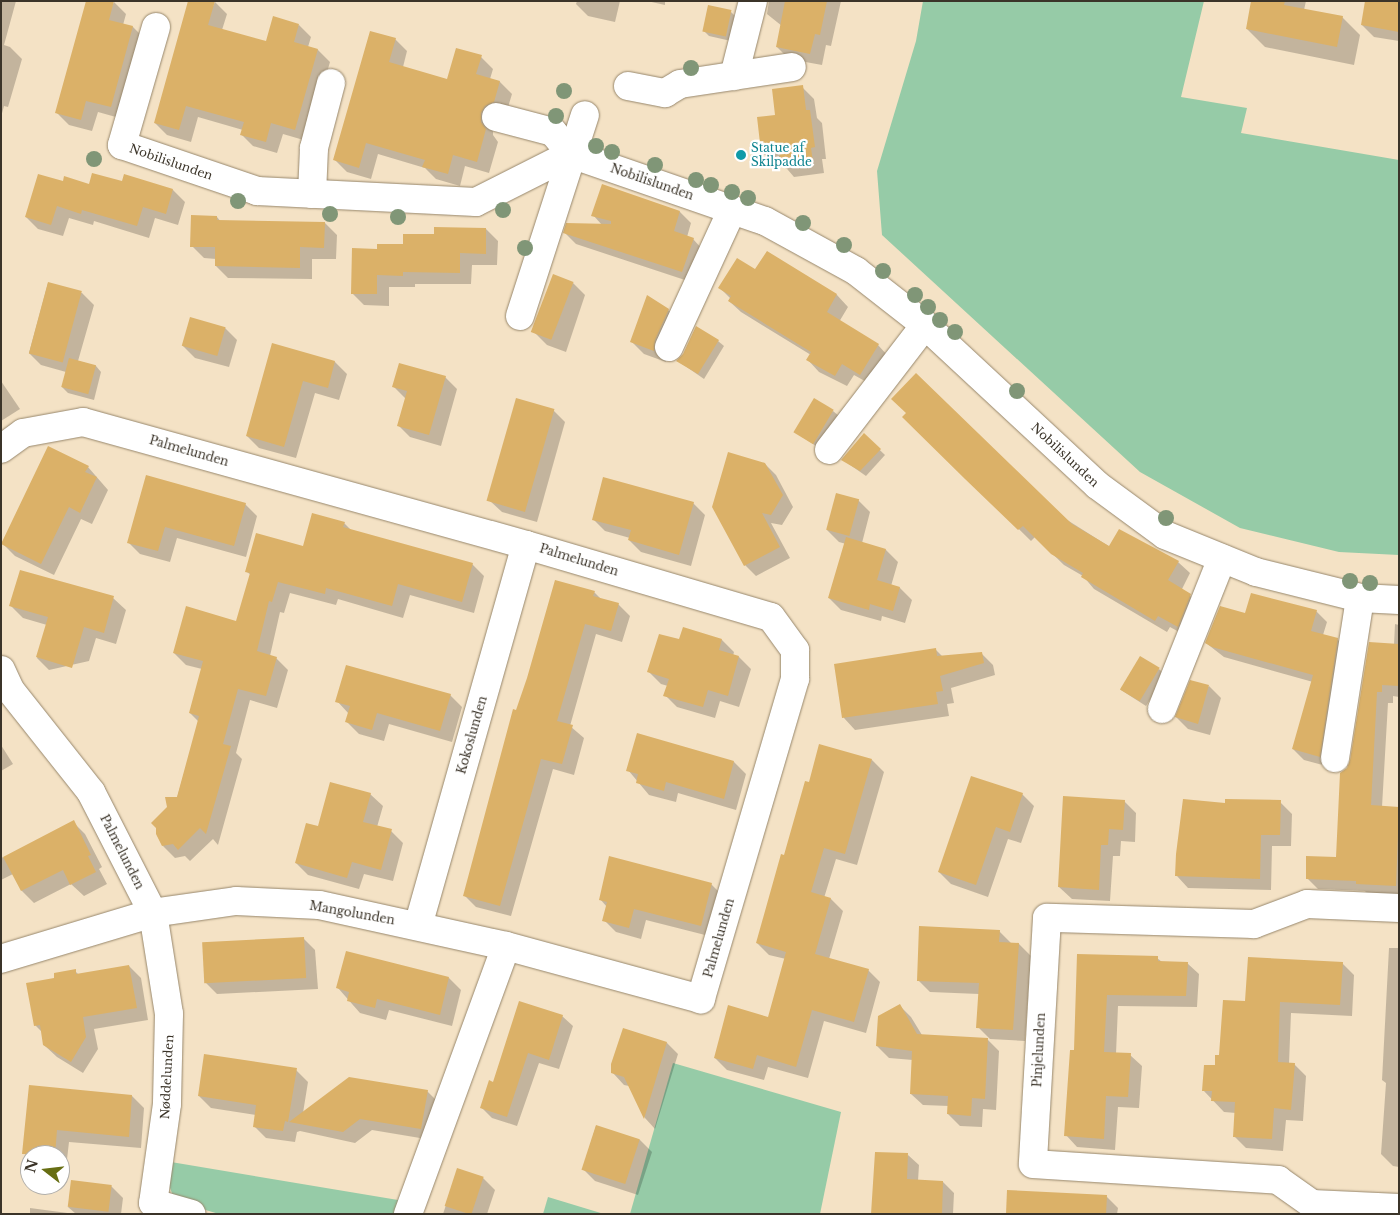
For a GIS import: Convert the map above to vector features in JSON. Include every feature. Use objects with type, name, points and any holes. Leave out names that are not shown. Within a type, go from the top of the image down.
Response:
[{"type":"street","points":[[734,76],[753,1]]},
{"type":"street","name":"Nobilislunden","points":[[156,27],[122,145],[258,191],[476,202],[572,154]]},
{"type":"street","points":[[628,86],[665,93],[680,84],[792,67]]},
{"type":"street","points":[[312,194],[314,148],[331,83]]},
{"type":"street","points":[[520,316],[585,115]]},
{"type":"street","name":"Nobilislunden","points":[[496,118],[553,132],[572,154],[765,221],[856,271],[925,325],[1097,486],[1165,535],[1256,572],[1360,598],[1399,600]]},
{"type":"street","points":[[669,347],[732,210]]},
{"type":"street","points":[[829,450],[925,325]]},
{"type":"street","name":"Palmelunden","points":[[1,449],[23,433],[83,422],[526,545],[771,617],[795,650],[795,680],[701,999]]},
{"type":"street","name":"Kokoslunden","points":[[418,926],[526,545]]},
{"type":"street","points":[[1162,709],[1222,558]]},
{"type":"street","points":[[1335,758],[1360,598]]},
{"type":"street","name":"Palmelunden","points":[[1,670],[11,691],[91,792],[153,913]]},
{"type":"street","name":"Mangolunden","points":[[1,959],[153,913],[236,901],[320,905],[506,946],[701,999]]},
{"type":"street","name":"Pinjelunden","points":[[1399,908],[1307,904],[1254,924],[1047,918],[1033,1164],[1278,1180],[1312,1204],[1399,1208]]},
{"type":"street","name":"Nøddelunden","points":[[153,913],[169,1014],[167,1104],[153,1203],[191,1214]]},
{"type":"street","points":[[408,1214],[506,946]]},
{"type":"green space","points":[[923,1],[1204,1],[1181,97],[1247,108],[1241,133],[1399,160],[1399,555],[1339,552],[1240,528],[1140,472],[882,235],[877,171],[916,41]]},
{"type":"green space","points":[[673,1063],[841,1112],[820,1214],[630,1214]]},
{"type":"green space","points":[[171,1162],[404,1201],[400,1214],[219,1214],[189,1205],[173,1196],[169,1185]]},
{"type":"green space","points":[[548,1197],[604,1214],[543,1214]]},
{"type":"building","points":[[86,1],[114,1],[109,20],[133,26],[111,107],[86,101],[81,120],[55,113]]},
{"type":"building","points":[[188,1],[215,1],[208,25],[266,41],[273,16],[299,24],[294,42],[318,49],[295,130],[271,123],[266,142],[240,135],[244,122],[186,106],[179,130],[154,123]]},
{"type":"building","points":[[785,1],[827,1],[820,35],[815,34],[810,54],[776,47]]},
{"type":"building","points":[[1251,1],[1285,1],[1284,5],[1343,16],[1337,47],[1246,29]]},
{"type":"building","points":[[1365,1],[1399,1],[1399,32],[1361,25]]},
{"type":"building","points":[[708,5],[731,10],[726,36],[702,31]]},
{"type":"building","points":[[370,31],[396,38],[389,62],[447,79],[456,48],[482,55],[476,74],[500,81],[494,102],[485,106],[481,113],[481,122],[486,129],[477,162],[453,155],[448,174],[422,167],[425,160],[366,143],[359,168],[333,160]]},
{"type":"building","points":[[803,85],[806,110],[810,110],[815,147],[811,148],[813,162],[781,166],[779,150],[761,152],[757,117],[775,115],[772,89]]},
{"type":"building","points":[[92,173],[122,181],[124,174],[173,189],[166,214],[143,207],[137,226],[82,210],[81,214],[57,206],[51,225],[25,217],[38,174],[63,181],[64,176],[89,184]]},
{"type":"building","points":[[602,184],[680,211],[674,231],[694,238],[682,272],[563,233],[566,223],[611,224],[611,221],[591,216]]},
{"type":"building","points":[[191,215],[217,216],[217,220],[325,222],[324,248],[300,247],[300,268],[215,266],[215,247],[190,247]]},
{"type":"building","points":[[434,227],[486,228],[486,254],[460,253],[460,273],[403,272],[403,276],[377,275],[377,294],[351,294],[352,248],[377,249],[377,244],[403,244],[403,234],[434,234]]},
{"type":"building","points":[[767,251],[837,294],[827,312],[879,344],[860,375],[842,364],[835,376],[806,360],[811,352],[728,301],[731,296],[718,288],[737,258],[755,269]]},
{"type":"building","points":[[553,274],[574,282],[551,340],[531,332]]},
{"type":"building","points":[[48,282],[82,291],[63,363],[29,353]]},
{"type":"building","points":[[647,295],[669,309],[655,340],[654,351],[630,342]]},
{"type":"building","points":[[190,317],[226,327],[217,356],[182,346]]},
{"type":"building","points":[[696,326],[719,340],[698,374],[676,361],[683,354]]},
{"type":"building","points":[[272,343],[335,361],[328,388],[303,381],[284,447],[246,436]]},
{"type":"building","points":[[69,358],[96,365],[88,394],[61,387]]},
{"type":"building","points":[[399,363],[446,376],[429,435],[397,426],[407,391],[392,387]]},
{"type":"building","points":[[916,373],[1072,524],[1109,546],[1119,529],[1179,561],[1168,580],[1191,594],[1178,627],[1158,616],[1155,621],[1081,577],[1083,573],[1051,554],[1023,526],[1018,530],[965,479],[902,417],[906,413],[891,399]]},
{"type":"building","points":[[516,398],[554,409],[525,512],[487,501]]},
{"type":"building","points":[[814,398],[834,410],[813,444],[793,432]]},
{"type":"building","points":[[864,433],[881,449],[860,471],[841,460]]},
{"type":"building","points":[[48,446],[89,466],[85,472],[97,477],[80,513],[69,507],[41,564],[1,544]]},
{"type":"building","points":[[728,452],[765,463],[783,495],[771,515],[762,513],[780,547],[744,566],[712,507]]},
{"type":"building","points":[[146,475],[246,503],[234,546],[165,527],[158,551],[127,543]]},
{"type":"building","points":[[603,477],[694,502],[679,555],[628,540],[631,530],[592,520]]},
{"type":"building","points":[[836,493],[859,499],[849,536],[826,530]]},
{"type":"building","points":[[312,513],[345,522],[343,527],[473,563],[462,602],[398,584],[392,606],[326,588],[325,594],[278,582],[272,602],[269,601],[257,651],[277,657],[266,696],[238,689],[223,744],[231,746],[206,834],[200,828],[178,850],[173,844],[162,846],[156,834],[156,828],[151,823],[167,807],[165,797],[177,797],[199,716],[189,713],[203,661],[173,653],[186,606],[236,621],[250,573],[245,572],[256,533],[303,546]]},
{"type":"building","points":[[846,537],[886,549],[877,580],[900,587],[893,611],[870,604],[869,610],[828,598]]},
{"type":"building","points":[[20,570],[114,596],[104,633],[84,627],[72,668],[36,657],[48,617],[9,606]]},
{"type":"building","points":[[555,580],[595,591],[593,596],[619,603],[611,631],[585,624],[557,721],[573,725],[562,764],[541,759],[500,906],[463,896],[513,709],[516,710],[527,678]]},
{"type":"building","points":[[1251,593],[1317,610],[1311,631],[1338,638],[1320,757],[1292,749],[1313,675],[1212,647],[1205,643],[1220,606],[1245,613]]},
{"type":"building","points":[[683,627],[722,639],[719,650],[739,656],[728,696],[708,690],[703,707],[663,696],[669,679],[647,672],[659,634],[679,639]]},
{"type":"building","points":[[1369,642],[1399,644],[1399,686],[1382,685],[1382,692],[1377,692],[1371,805],[1399,807],[1396,886],[1356,884],[1356,881],[1306,879],[1306,856],[1336,857],[1340,773],[1347,768],[1350,760]]},
{"type":"building","points":[[936,648],[937,656],[982,652],[984,663],[940,676],[943,691],[936,692],[938,704],[842,718],[834,664]]},
{"type":"building","points":[[1140,656],[1160,668],[1140,701],[1120,689]]},
{"type":"building","points":[[346,665],[451,694],[440,731],[377,713],[372,730],[345,722],[350,706],[335,702]]},
{"type":"building","points":[[1190,680],[1209,685],[1198,724],[1175,717]]},
{"type":"building","points":[[637,733],[734,761],[724,799],[666,782],[664,791],[636,783],[638,774],[626,771]]},
{"type":"building","points":[[819,744],[872,759],[845,854],[824,848],[811,892],[831,898],[815,954],[869,969],[854,1022],[812,1010],[796,1067],[757,1055],[753,1069],[714,1058],[728,1005],[768,1017],[786,952],[756,943],[781,854],[784,855],[805,781],[809,782]]},
{"type":"building","points":[[971,776],[1023,793],[1010,832],[996,827],[976,885],[938,872]]},
{"type":"building","points":[[330,782],[371,793],[363,822],[392,829],[381,870],[352,862],[347,878],[295,863],[306,823],[318,826]]},
{"type":"building","points":[[1063,796],[1125,800],[1123,830],[1109,829],[1108,845],[1101,845],[1099,890],[1058,887]]},
{"type":"building","points":[[1183,799],[1225,803],[1225,799],[1281,800],[1280,835],[1261,835],[1260,879],[1175,876]]},
{"type":"building","points":[[74,820],[91,855],[88,856],[96,872],[70,885],[63,870],[21,891],[3,857]]},
{"type":"building","points":[[609,856],[712,883],[701,926],[634,909],[629,928],[602,921],[607,902],[599,900]]},
{"type":"building","points":[[919,926],[1000,930],[999,942],[1019,943],[1013,1030],[976,1028],[979,983],[917,981]]},
{"type":"building","points":[[304,937],[306,978],[204,983],[202,942]]},
{"type":"building","points":[[346,951],[449,977],[440,1015],[377,999],[375,1008],[347,1001],[349,992],[336,988]]},
{"type":"building","points":[[1077,954],[1158,956],[1158,961],[1188,962],[1186,996],[1107,995],[1104,1052],[1131,1053],[1128,1097],[1106,1096],[1104,1139],[1064,1136],[1070,1050],[1074,1050]]},
{"type":"building","points":[[1248,957],[1343,962],[1340,1005],[1280,1002],[1278,1062],[1295,1063],[1291,1110],[1274,1108],[1272,1139],[1233,1137],[1235,1102],[1211,1101],[1212,1091],[1202,1091],[1204,1065],[1215,1065],[1215,1055],[1219,1055],[1223,1000],[1245,1001]]},
{"type":"building","points":[[129,965],[137,1008],[83,1017],[86,1037],[71,1062],[43,1045],[40,1025],[34,1026],[26,983],[54,978],[54,973],[76,969],[76,974]]},
{"type":"building","points":[[519,1001],[563,1015],[549,1060],[528,1053],[507,1117],[480,1108],[489,1080],[493,1082]]},
{"type":"building","points":[[900,1004],[917,1034],[988,1038],[985,1099],[972,1098],[971,1116],[947,1114],[948,1096],[910,1094],[912,1051],[876,1046],[878,1016]]},
{"type":"building","points":[[623,1028],[667,1042],[644,1119],[624,1077],[611,1073],[611,1064]]},
{"type":"building","points":[[204,1054],[297,1068],[288,1122],[285,1121],[283,1131],[253,1127],[256,1105],[198,1096]]},
{"type":"building","points":[[349,1077],[428,1090],[421,1129],[360,1119],[343,1132],[289,1122]]},
{"type":"building","points":[[29,1085],[132,1095],[129,1137],[57,1130],[56,1145],[23,1145]]},
{"type":"building","points":[[596,1125],[640,1139],[625,1184],[581,1170]]},
{"type":"building","points":[[875,1152],[908,1153],[907,1179],[943,1181],[942,1214],[871,1214]]},
{"type":"building","points":[[457,1168],[484,1177],[471,1214],[445,1206]]},
{"type":"building","points":[[71,1180],[112,1185],[108,1212],[68,1207]]},
{"type":"building","points":[[1007,1190],[1107,1195],[1106,1214],[1006,1214]]},
{"type":"place","name":"Statue af Skilpadde","points":[[741,155]]}]
